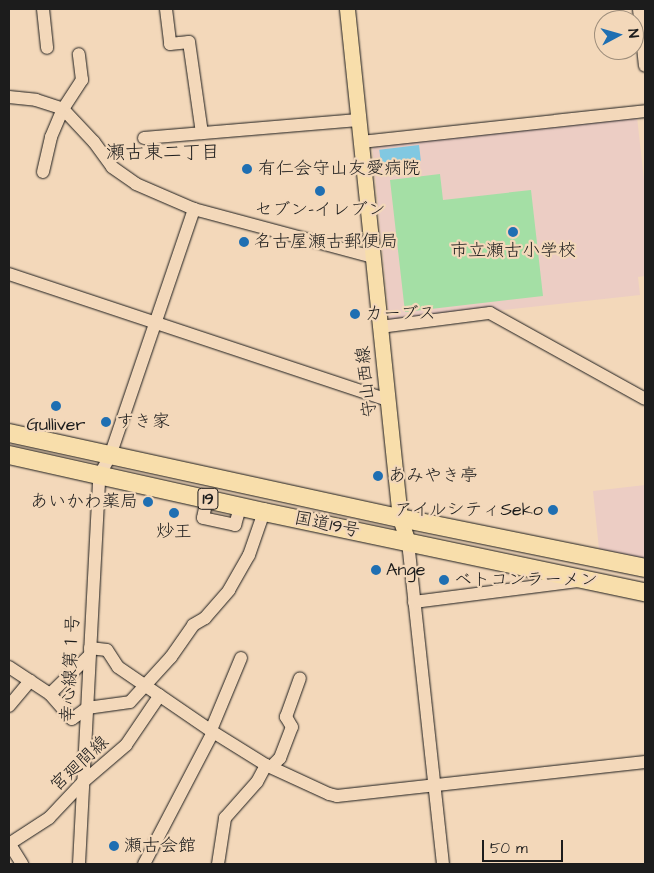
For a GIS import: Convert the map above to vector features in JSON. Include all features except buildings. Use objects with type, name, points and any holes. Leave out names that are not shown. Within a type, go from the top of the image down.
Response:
[{"type":"highway","name":"国道19号","points":[[9,433],[400,518],[645,568]]},
{"type":"highway","name":"国道19号","points":[[9,455],[264,512],[645,592]]},
{"type":"main road","name":"守山西線","points":[[347,9],[400,518],[408,542]]},
{"type":"street","points":[[43,9],[47,48]]},
{"type":"street","points":[[166,9],[170,44],[189,42],[202,133]]},
{"type":"street","points":[[639,9],[645,66]]},
{"type":"street","points":[[43,172],[51,137],[63,109],[82,80],[79,54]]},
{"type":"street","points":[[9,97],[36,100],[63,109],[94,142],[112,167],[136,184],[194,209],[373,257]]},
{"type":"street","points":[[361,142],[645,111]]},
{"type":"street","points":[[144,138],[358,120]]},
{"type":"street","points":[[99,476],[110,456],[194,209]]},
{"type":"street","points":[[9,274],[387,400]]},
{"type":"street","points":[[380,327],[490,313],[645,399]]},
{"type":"street","name":"幸心線第１号","points":[[79,864],[99,476]]},
{"type":"street","points":[[9,668],[50,694],[72,719],[87,708],[126,704],[171,657],[194,625],[205,618],[230,590],[249,555],[264,512]]},
{"type":"street","points":[[408,542],[443,864]]},
{"type":"street","points":[[414,602],[589,580]]},
{"type":"street","points":[[50,694],[90,652],[107,650],[118,668],[212,731],[268,766],[337,796],[645,762]]},
{"type":"street","points":[[144,864],[212,731],[240,658]]},
{"type":"street","points":[[218,864],[225,818],[258,782],[268,766],[280,758],[292,727],[286,717],[300,678]]},
{"type":"street","points":[[9,706],[30,681]]},
{"type":"street","name":"宮廻間線","points":[[9,844],[50,818],[83,782],[126,745],[160,695]]},
{"type":"street","points":[[9,844],[22,864]]},
{"type":"shaded area","name":"市立瀬古小学校","points":[[637,117],[645,189],[645,276],[638,277],[640,295],[394,322],[389,318],[372,144]]},
{"type":"shaded area","points":[[645,485],[645,559],[599,549],[593,491]]},
{"type":"green space","points":[[440,174],[443,200],[531,190],[543,296],[405,312],[390,180]]},
{"type":"water","points":[[419,145],[421,161],[381,166],[379,150]]},
{"type":"place","name":"有仁会守山友愛病院","points":[[247,169]]},
{"type":"place","name":"セブン-イレブン","points":[[320,191]]},
{"type":"place","name":"市立瀬古小学校","points":[[513,232]]},
{"type":"place","name":"名古屋瀬古郵便局","points":[[244,242]]},
{"type":"place","name":"カーブス","points":[[355,314]]},
{"type":"place","name":"Gulliver","points":[[56,406]]},
{"type":"place","name":"すき家","points":[[106,422]]},
{"type":"place","name":"あみやき亭","points":[[378,476]]},
{"type":"place","name":"あいかわ薬局","points":[[148,502]]},
{"type":"place","name":"アイルシティSeko","points":[[553,510]]},
{"type":"place","name":"炒王","points":[[174,513]]},
{"type":"place","name":"Ange","points":[[376,570]]},
{"type":"place","name":"ベトコンラーメン","points":[[444,580]]},
{"type":"place","name":"瀬古会館","points":[[114,846]]},
{"type":"district","name":"瀬古東二丁目","points":[[163,153]]}]
